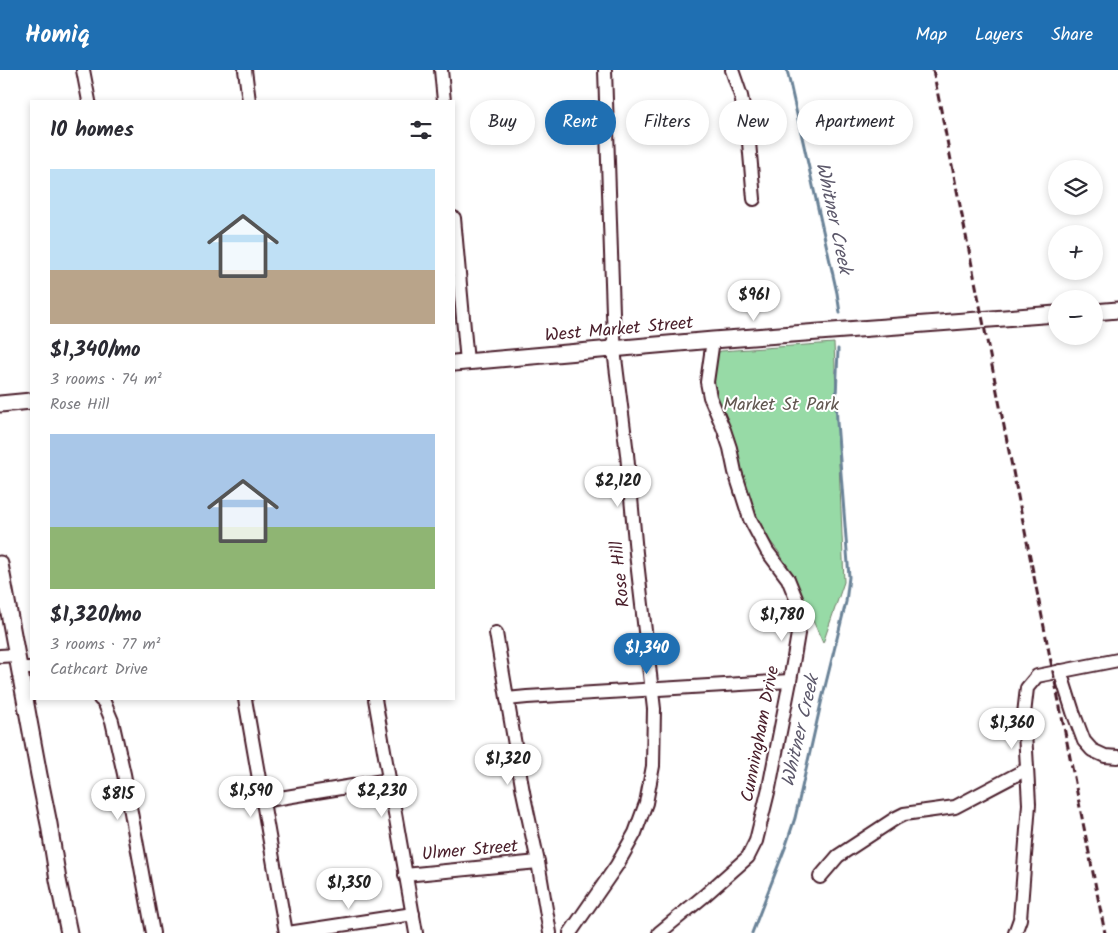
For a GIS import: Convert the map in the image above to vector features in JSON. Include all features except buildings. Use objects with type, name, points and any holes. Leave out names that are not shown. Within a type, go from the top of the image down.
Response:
[{"type":"street","points":[[83,70],[89,100]]},
{"type":"street","points":[[245,70],[249,100]]},
{"type":"street","points":[[441,70],[444,100]]},
{"type":"street","name":"Rose Hill","points":[[570,933],[617,865],[635,832],[646,802],[654,766],[652,688],[614,349],[605,70]]},
{"type":"street","points":[[732,70],[741,96],[748,132],[754,199]]},
{"type":"street","points":[[455,242],[460,362]]},
{"type":"street","points":[[1103,311],[1118,310]]},
{"type":"street","name":"West Market Street","points":[[460,362],[713,340],[1048,315]]},
{"type":"street","name":"Cunningham Drive","points":[[659,933],[748,857],[756,841],[769,788],[801,616],[797,600],[788,579],[767,551],[750,519],[735,472],[730,448],[710,397],[706,382],[713,340]]},
{"type":"street","points":[[0,404],[30,401]]},
{"type":"street","points":[[0,564],[22,664],[38,775],[69,933]]},
{"type":"street","points":[[496,633],[523,792],[538,862],[550,933]]},
{"type":"street","points":[[0,656],[22,664]]},
{"type":"street","points":[[1016,933],[1020,919],[1029,804],[1024,714],[1027,688],[1037,676],[1118,660]]},
{"type":"street","points":[[1060,671],[1084,741],[1092,750],[1105,756],[1118,757]]},
{"type":"street","points":[[507,699],[652,688],[790,681]]},
{"type":"street","points":[[101,700],[112,721],[124,774],[153,933]]},
{"type":"street","points":[[245,700],[287,933],[413,914]]},
{"type":"street","points":[[375,700],[416,933]]},
{"type":"street","points":[[820,877],[838,856],[896,818],[904,814],[955,807],[1027,770]]},
{"type":"street","points":[[262,801],[390,780]]},
{"type":"street","name":"Ulmer Street","points":[[405,875],[538,862]]},
{"type":"green space","name":"Market St Park","points":[[834,343],[844,582],[823,643],[792,574],[778,551],[762,531],[745,486],[734,437],[712,388],[715,354],[721,351]]},
{"type":"waterway","name":"Whitner Creek","points":[[787,70],[840,313]]},
{"type":"waterway","name":"Whitner Creek","points":[[752,933],[795,818],[846,602],[849,577],[837,422],[838,349]]},
{"type":"railway","points":[[933,70],[1105,933]]}]
